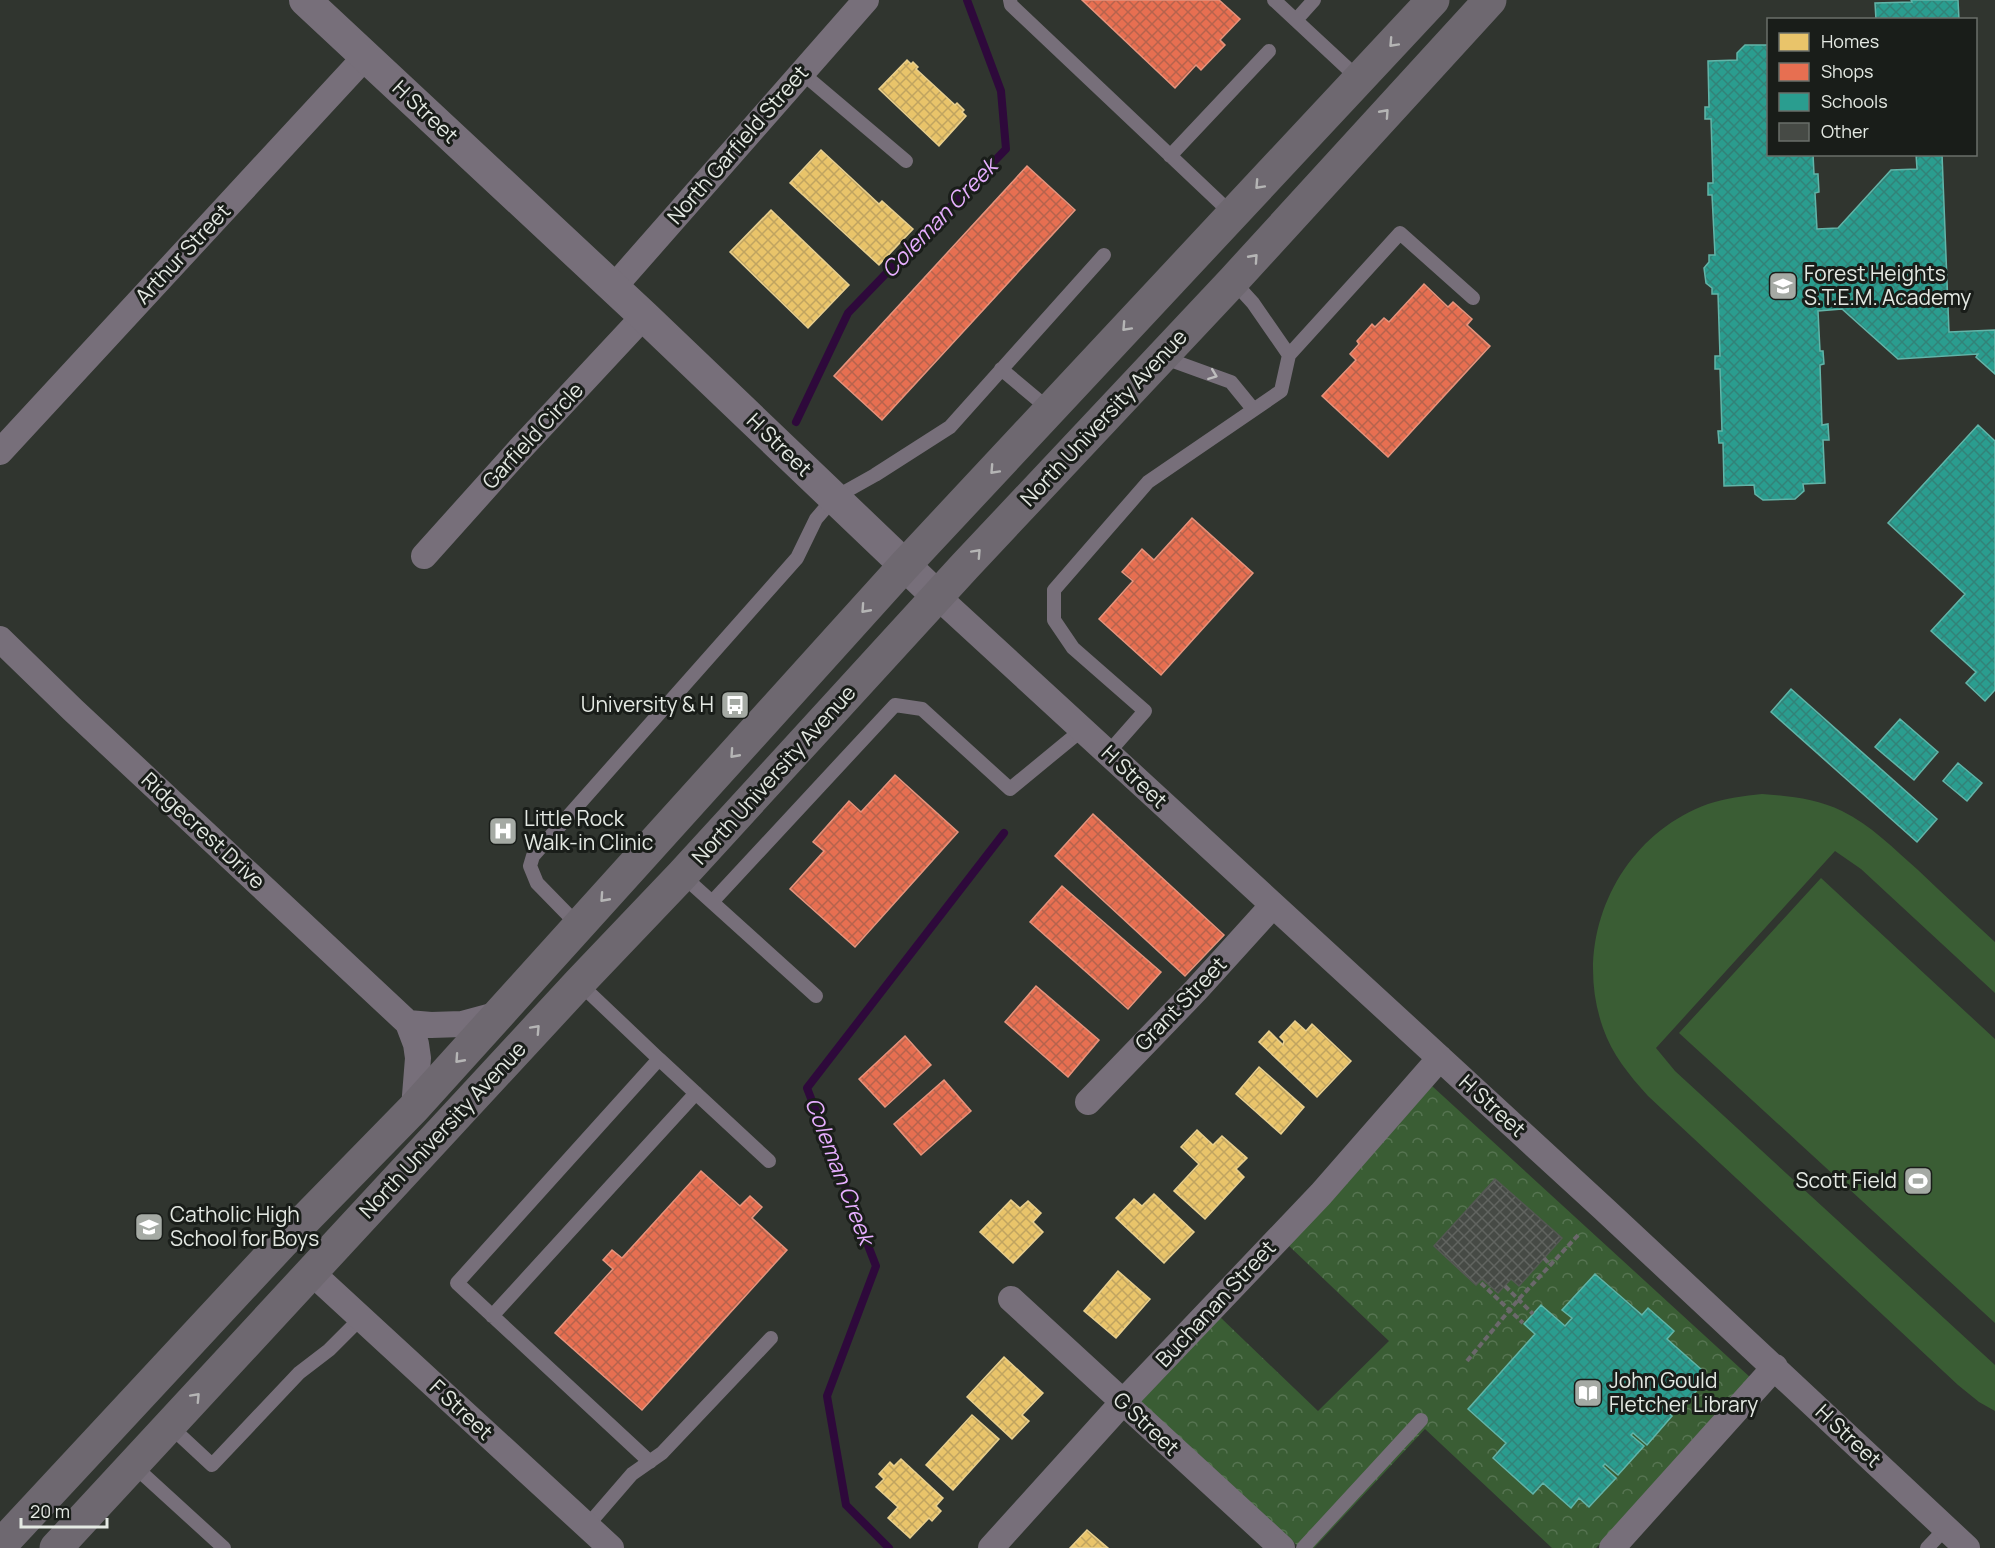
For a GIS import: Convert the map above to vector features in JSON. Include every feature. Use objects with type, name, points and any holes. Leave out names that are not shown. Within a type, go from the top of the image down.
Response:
[{"type":"main road","name":"North University Avenue","points":[[0,1546],[281,1244],[414,1108],[904,566],[1433,0]]},
{"type":"main road","name":"North University Avenue","points":[[56,1548],[1233,281],[1490,0]]},
{"type":"street","name":"H Street","points":[[306,0],[644,316],[904,566],[1775,1367],[1967,1548]]},
{"type":"street","name":"North Garfield Street","points":[[613,288],[865,1]]},
{"type":"street","name":"Arthur Street","points":[[0,452],[366,56]]},
{"type":"street","name":"Garfield Circle","points":[[424,556],[644,316]]},
{"type":"street","name":"Ridgecrest Drive","points":[[0,639],[408,1023],[416,1044],[418,1058],[414,1108]]},
{"type":"street","name":"Grant Street","points":[[1088,1102],[1196,990],[1273,905]]},
{"type":"street","points":[[408,1023],[462,1024],[499,1014]]},
{"type":"street","name":"Buchanan Street","points":[[991,1548],[1123,1402],[1321,1194],[1440,1058]]},
{"type":"street","name":"F Street","points":[[311,1272],[611,1548]]},
{"type":"street","name":"G Street","points":[[1011,1299],[1282,1548]]},
{"type":"street","points":[[1612,1548],[1775,1367]]},
{"type":"lane","points":[[1010,0],[1011,5],[1232,214]]},
{"type":"lane","points":[[1274,0],[1359,79]]},
{"type":"lane","points":[[1296,20],[1314,0]]},
{"type":"lane","points":[[1170,156],[1269,51]]},
{"type":"lane","points":[[802,73],[906,161]]},
{"type":"lane","points":[[1108,753],[1145,711],[1073,648],[1054,620],[1054,590],[1148,482],[1281,391],[1289,355],[1400,233],[1473,298]]},
{"type":"lane","points":[[579,926],[537,883],[530,866],[533,856],[797,558],[816,519],[834,498],[875,475],[950,426],[1104,255]]},
{"type":"lane","points":[[1233,281],[1253,303],[1289,355]]},
{"type":"lane","points":[[1162,357],[1231,382],[1254,409]]},
{"type":"lane","points":[[1001,369],[1050,410]]},
{"type":"lane","points":[[712,902],[895,705],[922,710],[1010,789],[1083,729]]},
{"type":"lane","points":[[682,875],[816,996]]},
{"type":"lane","points":[[579,983],[769,1161]]},
{"type":"lane","points":[[650,1462],[457,1283],[659,1059]]},
{"type":"lane","points":[[492,1316],[696,1093]]},
{"type":"lane","points":[[169,1426],[212,1465],[299,1373],[329,1350],[361,1318]]},
{"type":"lane","points":[[587,1526],[632,1474],[662,1454],[771,1338]]},
{"type":"lane","points":[[1303,1548],[1421,1420]]},
{"type":"lane","points":[[133,1466],[224,1548]]},
{"type":"lane","points":[[1927,1548],[1946,1528]]},
{"type":"path","points":[[1467,1361],[1509,1310],[1580,1233]]},
{"type":"path","points":[[1544,1258],[1550,1265]]},
{"type":"path","points":[[1481,1283],[1523,1323]]},
{"type":"path","points":[[1505,1286],[1533,1314]]},
{"type":"green space","points":[[1762,794],[1803,799],[1833,807],[1863,823],[1882,838],[1995,942],[1995,993],[1861,869],[1835,851],[1656,1048],[1675,1071],[1995,1365],[1995,1411],[1979,1402],[1958,1385],[1648,1096],[1622,1064],[1603,1028],[1595,994],[1593,960],[1599,926],[1610,894],[1627,865],[1650,840],[1677,819],[1708,804]]},
{"type":"green space","name":"Scott Field","points":[[1821,878],[1995,1039],[1995,1323],[1679,1033]]},
{"type":"green space","points":[[1432,1086],[1752,1379],[1596,1548],[1552,1548],[1425,1429],[1314,1548],[1300,1548],[1139,1401],[1220,1317],[1318,1411],[1389,1341],[1288,1245]]},
{"type":"building: Homes","points":[[907,60],[911,64],[913,62],[918,67],[916,69],[955,105],[957,103],[964,110],[962,112],[966,116],[939,146],[879,89]]},
{"type":"building: Homes","points":[[821,150],[879,204],[882,201],[913,229],[879,265],[790,183]]},
{"type":"building: Homes","points":[[771,210],[849,285],[808,328],[730,252]]},
{"type":"building: Homes","points":[[1295,1021],[1306,1031],[1312,1024],[1351,1061],[1317,1097],[1259,1042],[1269,1031],[1283,1045],[1284,1041],[1280,1037]]},
{"type":"building: Homes","points":[[1259,1067],[1304,1107],[1281,1134],[1236,1094]]},
{"type":"building: Homes","points":[[1197,1130],[1213,1145],[1222,1136],[1247,1158],[1236,1169],[1244,1177],[1205,1219],[1174,1191],[1199,1164],[1181,1147]]},
{"type":"building: Homes","points":[[1154,1194],[1194,1232],[1164,1263],[1116,1218],[1134,1199],[1142,1206]]},
{"type":"building: Homes","points":[[1011,1200],[1020,1208],[1028,1201],[1041,1213],[1033,1222],[1043,1232],[1013,1263],[980,1232]]},
{"type":"building: Homes","points":[[1118,1271],[1150,1299],[1116,1338],[1084,1311]]},
{"type":"building: Homes","points":[[1004,1357],[1043,1393],[1022,1415],[1029,1421],[1012,1439],[967,1397]]},
{"type":"building: Homes","points":[[972,1415],[999,1439],[953,1490],[926,1465]]},
{"type":"building: Homes","points":[[901,1459],[943,1498],[936,1506],[941,1511],[932,1521],[929,1518],[910,1538],[888,1518],[898,1507],[876,1487],[884,1479],[879,1474],[890,1462],[894,1466]]},
{"type":"building: Homes","points":[[1087,1530],[1108,1548],[1070,1548]]},
{"type":"building: Shops","points":[[1082,0],[1219,0],[1240,19],[1220,40],[1225,45],[1201,70],[1196,65],[1175,88]]},
{"type":"building: Shops","points":[[1027,166],[1075,210],[882,420],[834,376]]},
{"type":"building: Shops","points":[[1424,284],[1448,307],[1453,302],[1472,319],[1467,325],[1490,346],[1388,457],[1322,396],[1356,360],[1350,354],[1359,344],[1357,341],[1372,324],[1375,327],[1384,318],[1389,322]]},
{"type":"building: Shops","points":[[1192,518],[1253,573],[1161,675],[1099,619],[1133,581],[1122,572],[1142,549],[1154,560]]},
{"type":"building: Shops","points":[[895,775],[958,832],[855,947],[790,889],[824,851],[813,842],[849,801],[861,812]]},
{"type":"building: Shops","points":[[1093,814],[1224,935],[1185,976],[1055,856]]},
{"type":"building: Shops","points":[[1062,886],[1161,972],[1128,1009],[1030,922]]},
{"type":"building: Shops","points":[[1036,986],[1099,1040],[1068,1077],[1005,1022]]},
{"type":"building: Shops","points":[[905,1036],[931,1065],[885,1107],[859,1079]]},
{"type":"building: Shops","points":[[944,1080],[971,1111],[921,1155],[894,1124]]},
{"type":"building: Shops","points":[[701,1171],[740,1206],[750,1196],[762,1207],[752,1218],[787,1250],[642,1410],[555,1333],[613,1269],[603,1260],[612,1250],[622,1258]]},
{"type":"building: Schools","points":[[1911,0],[1958,0],[1959,18],[1876,18],[1875,3],[1912,2]]},
{"type":"building: Schools","name":"Forest Heights S.T.E.M. Academy","points":[[1745,45],[1767,45],[1767,156],[1813,156],[1814,174],[1818,174],[1819,192],[1815,193],[1817,229],[1838,228],[1891,170],[1917,169],[1916,156],[1942,156],[1949,332],[1995,330],[1995,374],[1976,357],[1978,354],[1898,359],[1842,309],[1818,311],[1820,351],[1823,351],[1824,364],[1820,365],[1822,425],[1828,424],[1829,440],[1823,440],[1825,483],[1803,484],[1804,491],[1795,499],[1763,500],[1755,494],[1754,485],[1724,486],[1723,443],[1719,443],[1718,431],[1722,431],[1720,369],[1715,369],[1715,356],[1720,356],[1718,294],[1712,294],[1712,288],[1706,283],[1704,268],[1709,262],[1709,255],[1715,255],[1712,195],[1708,195],[1708,183],[1713,183],[1711,119],[1705,119],[1705,107],[1709,107],[1708,61],[1737,60],[1737,53]]},
{"type":"building: Schools","points":[[1978,425],[1995,441],[1995,690],[1985,701],[1966,683],[1976,672],[1931,631],[1965,594],[1888,523]]},
{"type":"building: Schools","points":[[1791,689],[1937,819],[1917,842],[1771,712]]},
{"type":"building: Schools","points":[[1900,719],[1938,752],[1914,780],[1875,747]]},
{"type":"building: Schools","points":[[1958,763],[1982,783],[1967,801],[1943,781]]},
{"type":"building: Schools","name":"John Gould Fletcher Library","points":[[1595,1274],[1642,1315],[1648,1308],[1674,1331],[1667,1339],[1702,1370],[1695,1378],[1702,1385],[1676,1413],[1662,1401],[1659,1404],[1672,1416],[1647,1445],[1633,1433],[1631,1435],[1644,1446],[1618,1475],[1605,1464],[1603,1466],[1616,1478],[1589,1507],[1579,1498],[1571,1508],[1543,1483],[1533,1494],[1493,1458],[1506,1443],[1468,1409],[1535,1334],[1524,1324],[1541,1305],[1565,1326],[1572,1318],[1562,1310]]},
{"type":"building: Other","points":[[1495,1179],[1562,1238],[1519,1286],[1511,1279],[1498,1293],[1482,1279],[1476,1285],[1434,1246]]},
{"type":"waterway","name":"Coleman Creek","points":[[796,422],[848,313],[1006,149],[1001,91],[967,0]]},
{"type":"waterway","name":"Coleman Creek","points":[[889,1548],[846,1505],[827,1396],[876,1266],[807,1088],[1004,833]]},
{"type":"place","name":"Forest Heights S.T.E.M. Academy","points":[[1783,286]]},
{"type":"place","name":"University & H","points":[[735,705]]},
{"type":"place","name":"Little Rock Walk-in Clinic","points":[[503,831]]},
{"type":"place","name":"Scott Field","points":[[1918,1181]]},
{"type":"place","name":"Catholic High School for Boys","points":[[149,1227]]},
{"type":"place","name":"John Gould Fletcher Library","points":[[1588,1393]]}]
